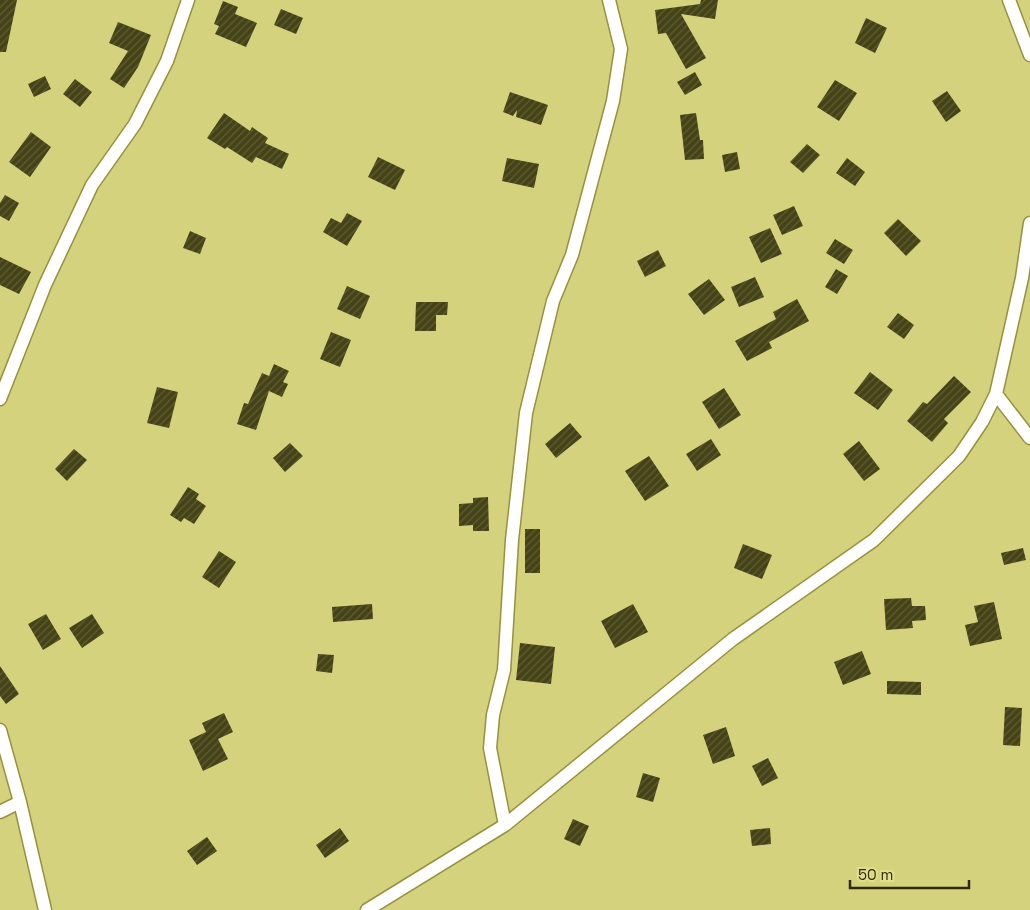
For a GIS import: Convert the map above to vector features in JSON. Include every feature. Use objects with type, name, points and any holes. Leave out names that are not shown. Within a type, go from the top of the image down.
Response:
[{"type":"street","points":[[0,399],[53,268],[92,185],[135,124],[167,61],[188,0]]},
{"type":"street","points":[[505,825],[490,748],[493,715],[504,670],[512,540],[526,413],[553,301],[572,255],[613,101],[622,49],[609,0]]},
{"type":"street","points":[[1009,0],[1030,56]]},
{"type":"street","points":[[367,910],[505,825],[733,639],[874,540],[959,456],[982,422],[996,394],[1022,278],[1030,223]]},
{"type":"street","points":[[996,394],[1030,438]]},
{"type":"street","points":[[0,730],[20,802],[45,910]]},
{"type":"street","points":[[0,812],[20,802]]},
{"type":"building","points":[[0,0],[17,0],[6,52],[0,52]]},
{"type":"building","points":[[701,0],[718,0],[715,19],[681,14],[706,58],[686,69],[666,33],[658,34],[655,10],[700,4]]},
{"type":"building","points":[[223,1],[238,7],[235,14],[257,23],[246,47],[215,34],[219,26],[214,24]]},
{"type":"building","points":[[281,9],[303,18],[296,34],[274,25]]},
{"type":"building","points":[[866,18],[887,28],[875,53],[855,43]]},
{"type":"building","points":[[118,22],[151,35],[138,67],[124,88],[110,79],[128,51],[109,43]]},
{"type":"building","points":[[695,72],[702,85],[685,95],[677,82]]},
{"type":"building","points":[[45,76],[51,89],[34,97],[28,84]]},
{"type":"building","points":[[75,79],[92,92],[80,107],[63,94]]},
{"type":"building","points":[[835,80],[857,93],[839,121],[817,107]]},
{"type":"building","points":[[947,91],[961,111],[946,122],[932,101]]},
{"type":"building","points":[[510,92],[548,105],[541,125],[516,117],[517,110],[513,116],[503,112]]},
{"type":"building","points":[[224,113],[250,131],[252,127],[268,138],[265,143],[289,154],[282,169],[256,157],[252,163],[227,147],[225,149],[207,138]]},
{"type":"building","points":[[696,113],[700,140],[703,140],[704,159],[685,160],[680,115]]},
{"type":"building","points":[[31,132],[51,147],[30,177],[9,162]]},
{"type":"building","points":[[807,144],[820,155],[803,173],[790,162]]},
{"type":"building","points":[[737,152],[740,169],[725,172],[722,155]]},
{"type":"building","points":[[378,157],[405,170],[395,190],[368,177]]},
{"type":"building","points":[[507,158],[539,164],[534,188],[502,181]]},
{"type":"building","points":[[847,158],[865,172],[855,186],[836,173]]},
{"type":"building","points":[[5,195],[19,203],[9,221],[0,216],[0,203]]},
{"type":"building","points":[[794,206],[803,226],[782,235],[773,215]]},
{"type":"building","points":[[347,213],[362,221],[347,246],[323,232],[331,218],[341,223]]},
{"type":"building","points":[[898,219],[921,241],[906,256],[884,233]]},
{"type":"building","points":[[770,228],[782,254],[761,263],[749,237]]},
{"type":"building","points":[[190,231],[206,238],[200,254],[183,248]]},
{"type":"building","points":[[835,239],[853,250],[844,264],[826,253]]},
{"type":"building","points":[[658,250],[666,266],[645,277],[637,261]]},
{"type":"building","points":[[0,257],[31,272],[19,294],[0,285]]},
{"type":"building","points":[[836,269],[848,276],[837,294],[825,287]]},
{"type":"building","points":[[755,277],[764,297],[739,307],[731,287]]},
{"type":"building","points":[[709,279],[725,300],[704,315],[688,294]]},
{"type":"building","points":[[347,286],[370,296],[360,319],[337,309]]},
{"type":"building","points":[[797,299],[809,321],[769,342],[772,348],[747,361],[735,341],[776,319],[773,312]]},
{"type":"building","points":[[416,302],[448,302],[447,315],[436,315],[436,331],[415,331]]},
{"type":"building","points":[[898,313],[914,325],[904,339],[887,327]]},
{"type":"building","points":[[331,332],[351,340],[340,367],[320,359]]},
{"type":"building","points":[[274,364],[289,371],[283,382],[288,384],[282,397],[269,391],[256,430],[237,424],[244,403],[248,404],[262,373],[269,376]]},
{"type":"building","points":[[870,372],[893,390],[878,410],[854,393]]},
{"type":"building","points":[[954,376],[971,392],[944,419],[948,423],[932,442],[907,421],[923,402],[927,404]]},
{"type":"building","points":[[157,387],[178,392],[169,428],[147,423]]},
{"type":"building","points":[[724,388],[741,415],[719,429],[702,402]]},
{"type":"building","points":[[570,423],[582,437],[556,458],[545,444]]},
{"type":"building","points":[[711,439],[721,455],[697,471],[686,454]]},
{"type":"building","points":[[859,441],[880,469],[864,481],[843,454]]},
{"type":"building","points":[[290,443],[303,456],[285,472],[273,458]]},
{"type":"building","points":[[74,449],[87,460],[67,481],[55,469]]},
{"type":"building","points":[[649,456],[669,486],[645,501],[625,471]]},
{"type":"building","points":[[188,487],[199,494],[196,499],[206,506],[194,524],[184,518],[181,522],[170,515]]},
{"type":"building","points":[[488,497],[489,531],[473,531],[473,525],[459,526],[459,504],[473,503],[473,498]]},
{"type":"building","points":[[525,529],[540,529],[540,573],[525,573]]},
{"type":"building","points":[[743,544],[772,555],[762,579],[734,568]]},
{"type":"building","points":[[1023,548],[1026,560],[1004,565],[1001,553]]},
{"type":"building","points":[[219,551],[236,562],[219,588],[202,577]]},
{"type":"building","points":[[911,598],[912,606],[925,606],[926,620],[912,621],[913,628],[886,630],[884,599]]},
{"type":"building","points":[[994,602],[1002,639],[970,646],[965,625],[978,622],[974,606]]},
{"type":"building","points":[[372,604],[373,619],[333,622],[332,607]]},
{"type":"building","points":[[633,604],[648,632],[615,648],[601,621]]},
{"type":"building","points":[[46,614],[61,639],[43,650],[28,624]]},
{"type":"building","points":[[92,614],[104,633],[82,648],[69,628]]},
{"type":"building","points":[[520,643],[555,647],[551,684],[516,680]]},
{"type":"building","points":[[862,651],[871,674],[843,685],[834,662]]},
{"type":"building","points":[[318,654],[334,655],[332,673],[316,671]]},
{"type":"building","points":[[0,666],[19,694],[6,704],[0,696]]},
{"type":"building","points":[[887,681],[921,682],[921,695],[887,694]]},
{"type":"building","points":[[1005,707],[1022,708],[1020,746],[1003,745]]},
{"type":"building","points":[[224,713],[233,732],[218,739],[228,759],[203,771],[189,740],[206,732],[202,723]]},
{"type":"building","points":[[726,727],[735,756],[713,764],[703,735]]},
{"type":"building","points":[[768,758],[778,778],[762,786],[752,766]]},
{"type":"building","points":[[643,773],[660,778],[653,802],[636,797]]},
{"type":"building","points":[[573,819],[589,826],[580,846],[564,839]]},
{"type":"building","points":[[340,828],[349,841],[325,858],[316,845]]},
{"type":"building","points":[[770,828],[771,844],[752,846],[750,830]]},
{"type":"building","points":[[207,837],[217,851],[197,865],[187,851]]}]
